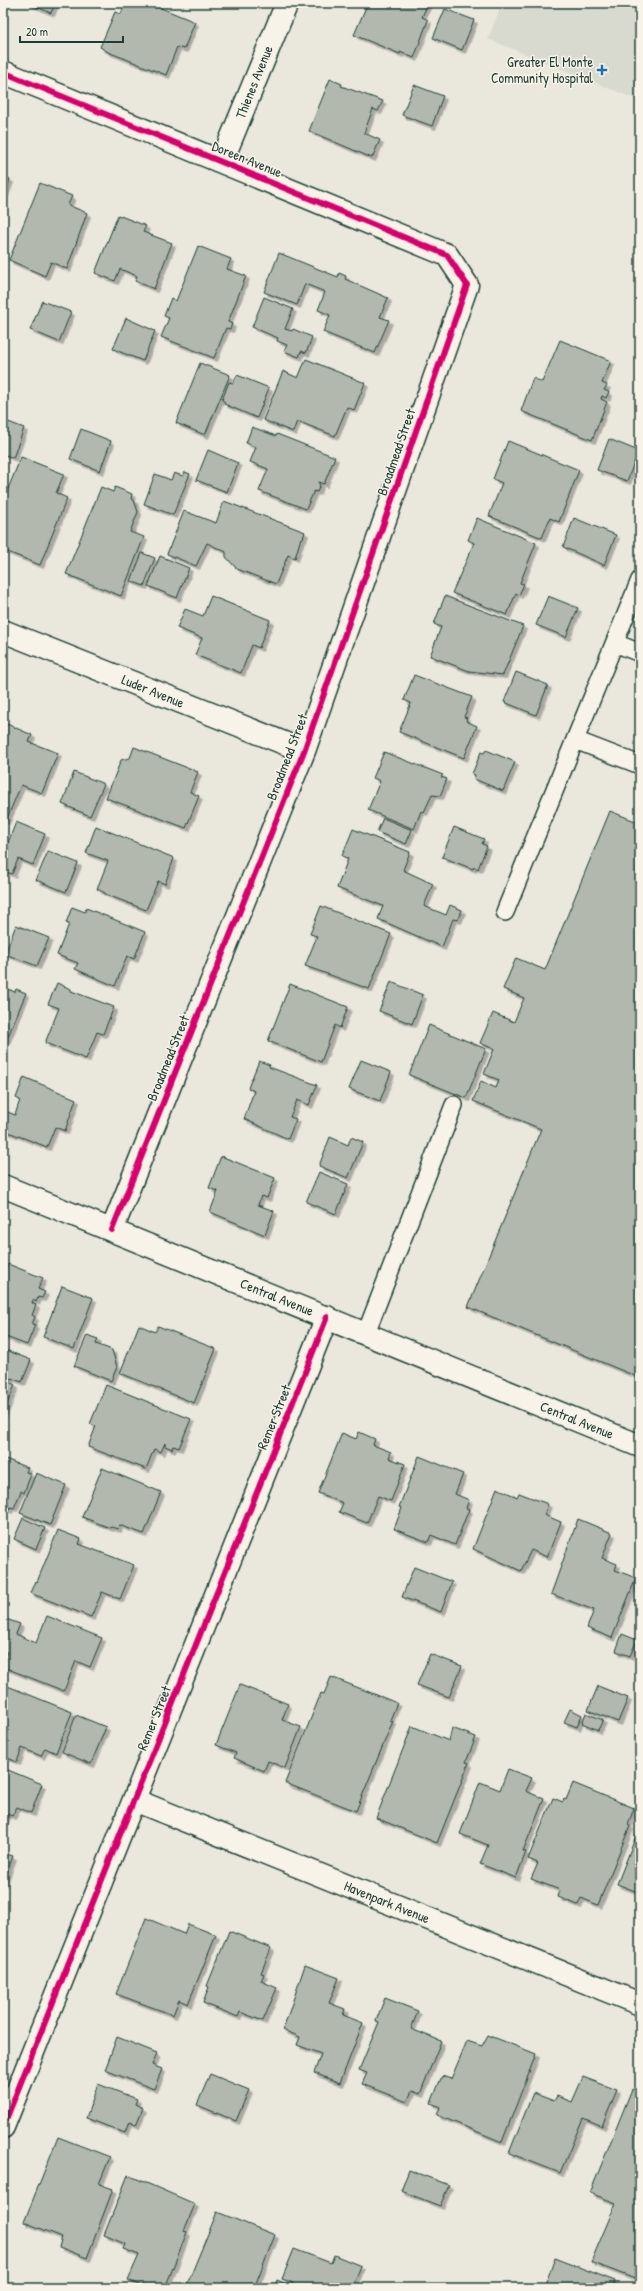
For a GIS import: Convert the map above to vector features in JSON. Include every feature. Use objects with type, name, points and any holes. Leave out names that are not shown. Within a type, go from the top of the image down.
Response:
[{"type":"street","name":"Thienes Avenue","points":[[222,161],[287,3]]},
{"type":"street","name":"Doreen Avenue","points":[[3,72],[447,255],[467,285]]},
{"type":"street","name":"Broadmead Street","points":[[112,1230],[304,751],[467,285]]},
{"type":"street","name":"Luder Avenue","points":[[3,631],[304,751]]},
{"type":"street","name":"Central Avenue","points":[[3,1186],[640,1446]]},
{"type":"street","name":"Remer Street","points":[[3,2127],[327,1317]]},
{"type":"street","name":"Havenpark Avenue","points":[[134,1800],[640,2004]]},
{"type":"lane","points":[[505,912],[640,580]]},
{"type":"lane","points":[[614,643],[640,653]]},
{"type":"lane","points":[[575,740],[640,765]]},
{"type":"lane","points":[[366,1333],[454,1105]]},
{"type":"shaded area","name":"Greater El Monte Community Hospital","points":[[502,3],[640,3],[640,101],[488,39]]},
{"type":"building","points":[[28,3],[55,3],[51,13]]},
{"type":"building","points":[[125,3],[149,3],[195,22],[184,49],[177,47],[166,75],[108,52],[100,47],[115,12],[121,14]]},
{"type":"building","points":[[359,3],[428,3],[422,17],[428,20],[414,58],[400,52],[400,54],[354,35],[366,7]]},
{"type":"building","points":[[445,9],[474,20],[462,50],[433,38]]},
{"type":"building","points":[[330,79],[342,84],[341,86],[383,101],[378,111],[373,109],[364,133],[380,140],[372,158],[309,131]]},
{"type":"building","points":[[414,85],[443,96],[432,126],[402,115]]},
{"type":"building","points":[[3,176],[10,179],[3,198]]},
{"type":"building","points":[[40,183],[72,196],[68,205],[87,213],[67,269],[51,262],[45,276],[9,260]]},
{"type":"building","points":[[118,215],[146,226],[143,232],[172,243],[154,289],[135,281],[137,276],[120,269],[115,281],[95,273]]},
{"type":"building","points":[[198,246],[231,259],[227,269],[246,276],[228,322],[232,324],[230,329],[226,328],[214,358],[161,337],[169,318],[164,316],[171,298],[176,301]]},
{"type":"building","points":[[279,253],[338,277],[339,273],[346,276],[345,279],[388,298],[380,317],[389,320],[375,353],[323,332],[330,315],[318,310],[325,292],[305,284],[297,305],[264,292]]},
{"type":"building","points":[[264,297],[293,309],[285,329],[292,331],[293,329],[312,337],[306,353],[301,351],[299,357],[284,351],[287,345],[277,341],[278,338],[252,327]]},
{"type":"building","points":[[42,301],[71,312],[59,342],[30,330]]},
{"type":"building","points":[[126,318],[155,331],[143,361],[113,349]]},
{"type":"building","points":[[560,340],[611,361],[602,383],[607,385],[604,390],[609,392],[606,398],[602,396],[601,399],[607,402],[592,440],[521,411],[533,378],[542,382]]},
{"type":"building","points":[[306,359],[365,383],[354,410],[347,407],[335,436],[297,421],[293,432],[263,420],[283,371],[298,378]]},
{"type":"building","points":[[200,363],[230,375],[205,435],[176,423]]},
{"type":"building","points":[[237,375],[269,388],[257,418],[224,404],[225,402],[222,400],[229,382],[233,383]]},
{"type":"building","points":[[3,420],[24,428],[13,458],[3,454]]},
{"type":"building","points":[[252,427],[276,436],[277,434],[335,457],[324,484],[318,482],[320,485],[317,492],[314,491],[306,509],[259,491],[268,469],[250,462],[256,447],[246,443]]},
{"type":"building","points":[[81,429],[111,441],[100,471],[70,459]]},
{"type":"building","points":[[609,439],[636,450],[640,439],[640,454],[638,453],[627,481],[597,470]]},
{"type":"building","points":[[508,441],[579,470],[559,522],[550,518],[542,538],[489,516],[502,483],[493,479]]},
{"type":"building","points":[[208,450],[238,463],[227,492],[196,480]]},
{"type":"building","points":[[21,457],[64,474],[56,493],[67,498],[40,565],[3,550],[3,501]]},
{"type":"building","points":[[185,472],[190,474],[173,515],[144,504],[155,474],[171,480],[174,473],[183,476]]},
{"type":"building","points":[[101,487],[113,492],[115,487],[132,494],[131,499],[134,500],[138,512],[130,532],[144,537],[121,596],[66,574]]},
{"type":"building","points":[[224,501],[305,532],[303,538],[301,538],[295,558],[288,555],[276,584],[237,569],[226,557],[226,552],[207,543],[196,566],[167,554],[184,511],[216,523]]},
{"type":"building","points":[[477,518],[536,543],[520,583],[524,584],[519,595],[516,593],[507,615],[452,593],[474,543],[468,540]]},
{"type":"building","points":[[574,518],[616,535],[604,565],[563,547]]},
{"type":"building","points":[[142,553],[155,558],[144,586],[131,581]]},
{"type":"building","points":[[160,556],[189,568],[177,598],[148,586]]},
{"type":"building","points":[[211,596],[270,620],[259,648],[252,645],[241,673],[195,655],[202,638],[177,628],[185,609],[203,616]]},
{"type":"building","points":[[445,596],[523,626],[503,675],[469,671],[430,656],[441,627],[434,624]]},
{"type":"building","points":[[548,596],[578,608],[566,637],[536,625]]},
{"type":"building","points":[[516,672],[548,685],[536,715],[504,702]]},
{"type":"building","points":[[414,675],[472,697],[464,717],[467,718],[466,721],[477,726],[464,758],[399,732],[411,703],[404,700]]},
{"type":"building","points":[[7,724],[32,735],[29,742],[58,753],[42,793],[21,785],[6,821],[3,820],[3,734]]},
{"type":"building","points":[[134,747],[198,772],[190,792],[199,796],[186,828],[106,798],[121,760],[130,758]]},
{"type":"building","points":[[486,750],[515,762],[503,791],[474,779],[475,775],[472,774],[481,752],[484,753]]},
{"type":"building","points":[[384,752],[443,775],[441,777],[447,779],[440,796],[432,795],[424,812],[421,811],[414,829],[368,810],[380,781],[373,778]]},
{"type":"building","points":[[74,772],[104,784],[90,816],[62,804]]},
{"type":"building","points":[[610,811],[640,823],[640,1378],[468,1307],[541,1129],[473,1101],[481,1081],[496,1088],[499,1080],[484,1074],[494,1049],[480,1043],[493,1013],[514,1022],[524,998],[503,989],[516,958],[545,970]]},
{"type":"building","points":[[383,818],[412,830],[406,844],[377,832]]},
{"type":"building","points":[[16,822],[45,834],[33,865],[18,859],[12,874],[3,871],[6,854],[4,853]]},
{"type":"building","points":[[96,826],[174,858],[165,884],[158,881],[146,910],[105,894],[97,889],[108,861],[86,853]]},
{"type":"building","points":[[454,827],[484,839],[482,844],[487,846],[478,869],[474,867],[473,869],[442,857]]},
{"type":"building","points":[[353,829],[410,852],[403,870],[433,884],[424,906],[446,915],[450,905],[462,910],[458,920],[453,919],[442,947],[378,919],[383,906],[337,888],[348,859],[342,856]]},
{"type":"building","points":[[48,851],[78,863],[66,892],[36,880]]},
{"type":"building","points":[[321,906],[391,934],[369,989],[305,966],[317,936],[310,934]]},
{"type":"building","points":[[72,907],[85,912],[86,908],[145,932],[134,959],[127,956],[115,986],[75,969],[78,963],[57,955],[69,924],[66,923]]},
{"type":"building","points":[[16,925],[49,938],[37,966],[5,954]]},
{"type":"building","points":[[391,982],[423,995],[412,1024],[379,1011]]},
{"type":"building","points":[[57,983],[71,989],[71,991],[114,1007],[103,1034],[97,1032],[86,1059],[45,1043],[59,1008],[48,1004]]},
{"type":"building","points":[[290,984],[348,1007],[340,1028],[335,1025],[321,1062],[268,1041]]},
{"type":"building","points":[[3,987],[15,992],[16,989],[26,993],[6,1041],[3,1040]]},
{"type":"building","points":[[429,1025],[486,1049],[466,1098],[409,1075]]},
{"type":"building","points":[[361,1060],[391,1072],[380,1101],[349,1089]]},
{"type":"building","points":[[259,1061],[270,1065],[269,1067],[317,1085],[309,1105],[297,1100],[290,1117],[296,1119],[288,1139],[244,1119],[254,1091],[248,1088]]},
{"type":"building","points":[[24,1077],[76,1099],[65,1131],[55,1127],[47,1147],[3,1130],[3,1110],[15,1115],[20,1100],[16,1098]]},
{"type":"building","points":[[330,1137],[348,1145],[351,1137],[363,1142],[348,1178],[319,1166]]},
{"type":"building","points":[[221,1156],[275,1178],[267,1198],[261,1196],[258,1205],[274,1211],[265,1235],[210,1212],[218,1191],[209,1188]]},
{"type":"building","points":[[319,1172],[348,1184],[336,1214],[306,1202]]},
{"type":"building","points":[[8,1264],[43,1278],[38,1289],[45,1292],[42,1298],[38,1297],[36,1302],[33,1300],[32,1303],[36,1305],[32,1315],[35,1317],[32,1324],[35,1325],[27,1345],[3,1336],[3,1276]]},
{"type":"building","points":[[62,1286],[93,1298],[74,1349],[43,1337]]},
{"type":"building","points":[[139,1325],[155,1332],[158,1326],[216,1349],[194,1403],[120,1373]]},
{"type":"building","points":[[87,1335],[98,1339],[96,1344],[112,1350],[117,1367],[111,1381],[74,1366]]},
{"type":"building","points":[[3,1349],[31,1360],[22,1382],[11,1378],[9,1382],[15,1385],[3,1414]]},
{"type":"building","points":[[106,1385],[191,1419],[179,1448],[173,1446],[172,1449],[165,1446],[165,1443],[161,1452],[154,1449],[146,1469],[88,1447],[96,1426],[90,1424]]},
{"type":"building","points":[[359,1432],[375,1439],[373,1445],[391,1452],[389,1458],[405,1464],[391,1501],[378,1496],[367,1523],[339,1512],[343,1503],[318,1493],[342,1433],[356,1439]]},
{"type":"building","points":[[419,1456],[463,1474],[455,1494],[469,1500],[466,1508],[469,1509],[455,1545],[431,1535],[428,1542],[394,1529],[402,1508],[399,1507]]},
{"type":"building","points":[[3,1458],[28,1468],[26,1472],[31,1474],[24,1493],[21,1491],[14,1508],[10,1507],[9,1510],[3,1508]]},
{"type":"building","points":[[102,1468],[161,1492],[144,1534],[119,1525],[118,1529],[110,1528],[82,1517]]},
{"type":"building","points":[[36,1473],[66,1485],[50,1525],[20,1513]]},
{"type":"building","points":[[497,1488],[517,1497],[519,1493],[548,1504],[544,1515],[561,1522],[547,1557],[531,1550],[521,1571],[473,1549]]},
{"type":"building","points":[[23,1518],[45,1528],[36,1549],[14,1539]]},
{"type":"building","points":[[578,1519],[612,1533],[602,1558],[617,1564],[615,1570],[636,1578],[612,1638],[587,1628],[594,1610],[551,1594]]},
{"type":"building","points":[[58,1530],[81,1539],[79,1544],[134,1565],[120,1599],[102,1592],[91,1617],[30,1593],[35,1581],[37,1582]]},
{"type":"building","points":[[414,1567],[452,1582],[441,1612],[402,1597]]},
{"type":"building","points":[[47,1616],[102,1638],[90,1667],[76,1661],[64,1691],[3,1667],[7,1652],[3,1651],[3,1626],[6,1619],[20,1624],[16,1634],[36,1643]]},
{"type":"building","points":[[622,1634],[637,1640],[630,1656],[616,1651]]},
{"type":"building","points":[[430,1654],[462,1666],[449,1697],[417,1685]]},
{"type":"building","points":[[331,1677],[397,1703],[390,1720],[393,1721],[356,1811],[285,1783],[321,1693],[324,1694]]},
{"type":"building","points":[[5,1685],[72,1712],[56,1753],[45,1748],[41,1756],[22,1748],[17,1762],[3,1756]]},
{"type":"building","points":[[240,1685],[288,1704],[282,1720],[301,1727],[285,1768],[268,1761],[264,1771],[234,1758],[236,1753],[216,1745]]},
{"type":"building","points":[[598,1686],[628,1698],[618,1722],[588,1710]]},
{"type":"building","points":[[570,1709],[582,1715],[577,1727],[564,1722]]},
{"type":"building","points":[[586,1713],[603,1720],[598,1730],[582,1723]]},
{"type":"building","points":[[76,1715],[106,1727],[91,1764],[62,1752]]},
{"type":"building","points":[[412,1726],[449,1741],[452,1728],[476,1737],[466,1762],[469,1763],[437,1843],[376,1818]]},
{"type":"building","points":[[3,1768],[42,1784],[31,1813],[17,1807],[12,1816],[7,1814],[3,1826]]},
{"type":"building","points":[[508,1769],[532,1778],[526,1791],[544,1799],[523,1851],[526,1852],[516,1878],[480,1864],[488,1845],[460,1834],[480,1782],[500,1790]]},
{"type":"building","points":[[573,1783],[634,1808],[628,1825],[630,1826],[598,1905],[581,1898],[578,1905],[558,1897],[560,1890],[531,1879],[538,1863],[528,1859],[553,1798],[563,1802],[564,1799],[566,1800]]},
{"type":"building","points":[[640,1826],[640,1893],[617,1884]]},
{"type":"building","points":[[3,1853],[13,1856],[3,1883]]},
{"type":"building","points":[[146,1918],[184,1934],[188,1924],[216,1935],[188,2004],[179,2000],[173,2015],[116,1994]]},
{"type":"building","points":[[229,1931],[271,1948],[261,1973],[264,1974],[261,1981],[277,1988],[263,2021],[240,2012],[238,2017],[203,2003],[209,1987],[207,1986]]},
{"type":"building","points":[[305,1965],[339,1978],[329,2003],[345,2009],[343,2015],[363,2023],[340,2083],[314,2073],[321,2054],[297,2045],[300,2037],[283,2030]]},
{"type":"building","points":[[385,1998],[418,2011],[411,2029],[441,2041],[420,2094],[412,2091],[407,2102],[362,2084],[367,2073],[359,2070],[379,2022],[376,2021]]},
{"type":"building","points":[[488,2035],[536,2054],[502,2142],[437,2115],[440,2107],[431,2103],[442,2076],[451,2079],[467,2041],[482,2046]]},
{"type":"building","points":[[117,2037],[157,2053],[152,2065],[162,2069],[154,2089],[105,2070]]},
{"type":"building","points":[[210,2074],[249,2090],[236,2121],[197,2105]]},
{"type":"building","points":[[583,2077],[617,2090],[602,2126],[583,2118],[560,2173],[509,2153],[533,2093],[554,2101],[557,2096],[572,2102]]},
{"type":"building","points":[[98,2084],[137,2099],[135,2104],[143,2108],[136,2125],[129,2122],[125,2133],[86,2118]]},
{"type":"building","points":[[632,2089],[640,2092],[640,2266],[635,2279],[591,2262],[616,2203],[590,2193]]},
{"type":"building","points":[[58,2137],[110,2157],[99,2184],[113,2189],[87,2258],[59,2247],[62,2237],[24,2222]]},
{"type":"building","points":[[409,2170],[449,2185],[440,2206],[401,2191]]},
{"type":"building","points":[[128,2175],[195,2204],[184,2231],[187,2232],[165,2288],[147,2288],[128,2280],[139,2255],[123,2249],[125,2244],[104,2235]]},
{"type":"building","points":[[217,2212],[275,2235],[254,2288],[186,2287]]},
{"type":"building","points":[[294,2249],[331,2263],[334,2255],[361,2266],[352,2288],[274,2288],[277,2280],[292,2286],[293,2283],[282,2279]]},
{"type":"building","points":[[555,2258],[615,2281],[613,2288],[544,2288]]},
{"type":"cycle path","points":[[3,72],[447,255],[467,285],[304,751],[112,1230]]},
{"type":"cycle path","points":[[3,2127],[327,1317]]},
{"type":"place","name":"Greater El Monte Community Hospital","points":[[602,70]]}]
